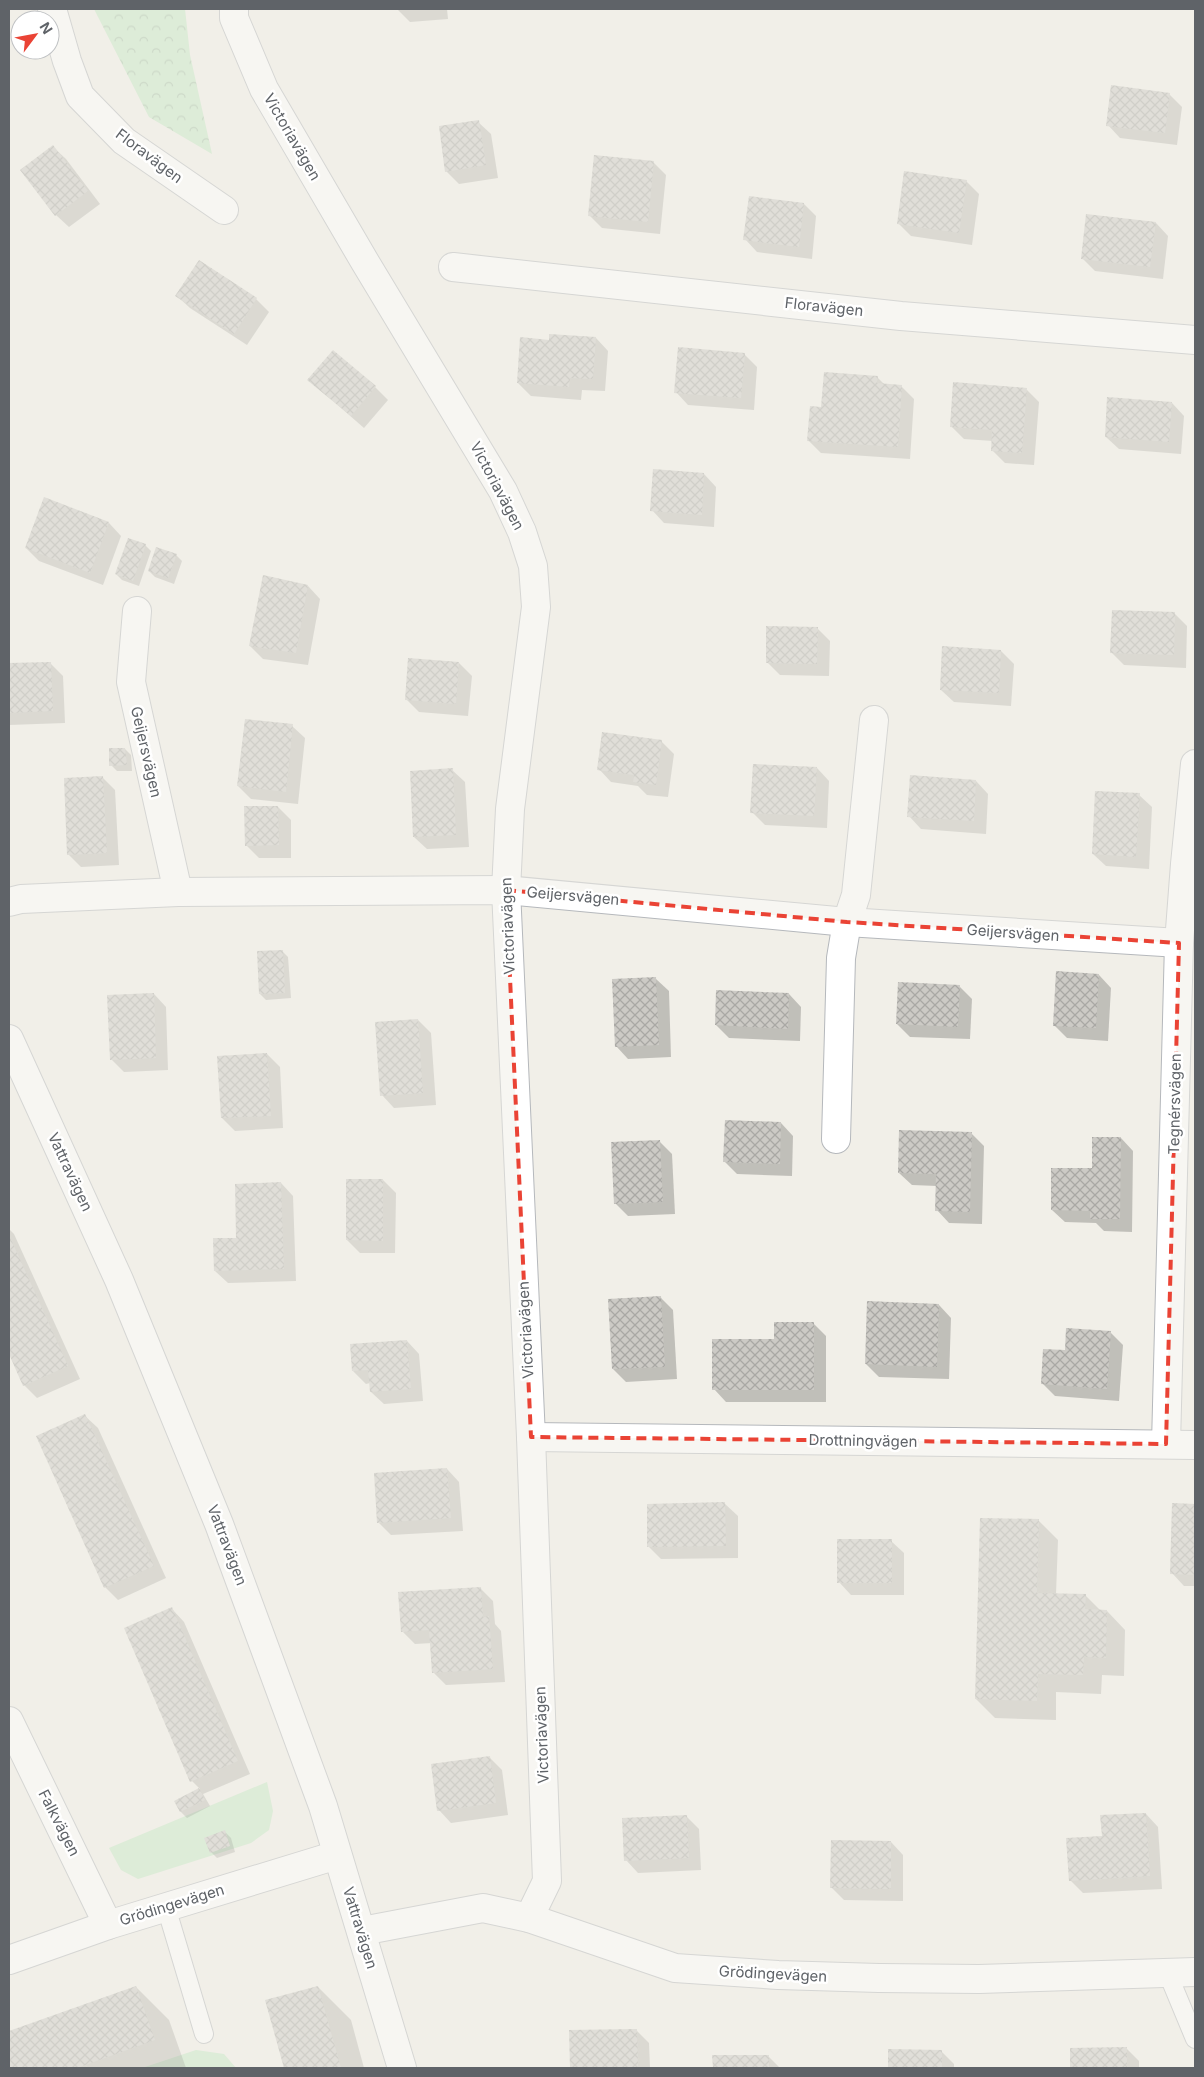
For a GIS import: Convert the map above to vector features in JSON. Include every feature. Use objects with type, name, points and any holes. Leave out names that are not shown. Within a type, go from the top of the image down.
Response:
[{"type":"street","name":"Floravägen","points":[[52,9],[67,61],[80,96],[124,140],[224,210]]},
{"type":"street","name":"Victoriavägen","points":[[234,9],[234,18],[264,89],[369,270],[503,491],[522,532],[533,566],[536,607],[510,809],[506,890],[531,1437],[547,1882],[529,1918]]},
{"type":"street","name":"Floravägen","points":[[453,267],[901,316],[1195,340]]},
{"type":"street","name":"Geijersvägen","points":[[136,611],[131,682],[178,892]]},
{"type":"street","points":[[836,1139],[841,958],[847,922],[856,894],[874,720]]},
{"type":"street","name":"Tegnérsvägen","points":[[1166,1444],[1179,943],[1190,865],[1195,764]]},
{"type":"street","name":"Geijersvägen","points":[[9,902],[21,899],[178,892],[506,890],[847,922],[1179,943]]},
{"type":"street","name":"Vattravägen","points":[[9,1039],[119,1280],[219,1524],[323,1806],[402,2068]]},
{"type":"street","name":"Drottningvägen","points":[[531,1437],[1195,1445]]},
{"type":"street","name":"Falkvägen","points":[[9,1721],[108,1926]]},
{"type":"street","name":"Grödingevägen","points":[[9,1960],[166,1907],[337,1855]]},
{"type":"street","name":"Grödingevägen","points":[[362,1931],[483,1908],[529,1918],[674,1968],[778,1975],[880,1978],[979,1978],[1195,1972]]},
{"type":"lane","points":[[166,1907],[204,2034]]},
{"type":"lane","points":[[1168,1974],[1195,2039]]},
{"type":"highlighted area","points":[[506,890],[847,922],[1179,943],[1166,1444],[531,1437]]},
{"type":"green space","points":[[94,9],[185,9],[190,55],[212,154],[149,117]]},
{"type":"green space","points":[[267,1782],[273,1811],[269,1830],[251,1843],[138,1879],[121,1870],[109,1848]]},
{"type":"green space","points":[[196,2050],[224,2054],[236,2068],[142,2068]]},
{"type":"building","points":[[1111,85],[1170,93],[1165,133],[1106,126]]},
{"type":"building","points":[[479,120],[486,165],[445,172],[439,126]]},
{"type":"building","points":[[53,145],[88,191],[55,216],[20,170]]},
{"type":"building","points":[[594,155],[654,161],[648,222],[588,216]]},
{"type":"building","points":[[904,171],[967,180],[959,233],[897,224]]},
{"type":"building","points":[[749,196],[804,203],[799,247],[743,240]]},
{"type":"building","points":[[1086,214],[1156,222],[1150,267],[1081,259]]},
{"type":"building","points":[[199,260],[257,298],[234,334],[175,296]]},
{"type":"building","points":[[549,334],[596,337],[593,379],[570,378],[569,387],[517,383],[520,337],[549,340]]},
{"type":"building","points":[[678,347],[745,353],[741,398],[674,393]]},
{"type":"building","points":[[333,350],[376,386],[351,416],[307,380]]},
{"type":"building","points":[[824,372],[878,376],[877,383],[902,385],[898,447],[807,441],[810,406],[821,407]]},
{"type":"building","points":[[953,382],[1027,388],[1022,453],[991,451],[992,430],[950,427]]},
{"type":"building","points":[[1107,397],[1172,402],[1169,442],[1105,437]]},
{"type":"building","points":[[653,469],[704,473],[702,515],[650,511]]},
{"type":"building","points":[[44,497],[109,522],[90,573],[25,548]]},
{"type":"building","points":[[128,538],[146,544],[133,581],[115,574]]},
{"type":"building","points":[[156,547],[177,554],[168,578],[148,571]]},
{"type":"building","points":[[263,575],[308,585],[296,653],[249,646]]},
{"type":"building","points":[[1112,610],[1175,612],[1174,655],[1110,653]]},
{"type":"building","points":[[766,626],[818,627],[817,664],[766,663]]},
{"type":"building","points":[[942,646],[1001,650],[999,693],[940,690]]},
{"type":"building","points":[[408,658],[459,662],[456,704],[405,700]]},
{"type":"building","points":[[51,662],[53,711],[9,713],[9,663]]},
{"type":"building","points":[[245,719],[293,724],[286,792],[237,786]]},
{"type":"building","points":[[602,732],[662,740],[656,785],[633,782],[634,775],[597,770]]},
{"type":"building","points":[[109,748],[125,748],[127,765],[109,766]]},
{"type":"building","points":[[753,764],[817,767],[814,816],[750,813]]},
{"type":"building","points":[[453,768],[456,835],[413,837],[410,771]]},
{"type":"building","points":[[910,775],[976,780],[974,821],[907,817]]},
{"type":"building","points":[[103,776],[107,853],[67,855],[64,778]]},
{"type":"building","points":[[1095,791],[1140,793],[1136,857],[1092,854]]},
{"type":"building","points":[[244,806],[278,806],[279,845],[245,846]]},
{"type":"building","points":[[283,950],[285,993],[259,994],[257,951]]},
{"type":"building","points":[[1056,971],[1099,974],[1096,1028],[1053,1026]]},
{"type":"building","points":[[656,977],[659,1045],[615,1047],[612,979]]},
{"type":"building","points":[[898,982],[960,985],[958,1027],[896,1024]]},
{"type":"building","points":[[716,990],[789,993],[788,1029],[715,1025]]},
{"type":"building","points":[[154,993],[156,1058],[110,1060],[107,995]]},
{"type":"building","points":[[418,1019],[423,1093],[380,1096],[375,1022]]},
{"type":"building","points":[[267,1053],[271,1116],[221,1118],[217,1056]]},
{"type":"building","points":[[725,1120],[781,1122],[780,1164],[723,1162]]},
{"type":"building","points":[[899,1130],[972,1132],[970,1212],[935,1211],[936,1174],[898,1173]]},
{"type":"building","points":[[1092,1137],[1121,1137],[1120,1219],[1090,1219],[1090,1211],[1051,1210],[1051,1168],[1092,1168]]},
{"type":"building","points":[[660,1140],[663,1202],[614,1204],[611,1142]]},
{"type":"building","points":[[346,1179],[383,1179],[383,1241],[346,1240]]},
{"type":"building","points":[[281,1182],[284,1269],[214,1271],[213,1238],[236,1238],[235,1184]]},
{"type":"building","points":[[9,1235],[68,1366],[23,1386],[9,1354]]},
{"type":"building","points":[[661,1296],[665,1367],[612,1369],[608,1299]]},
{"type":"building","points":[[867,1301],[939,1304],[937,1367],[865,1364]]},
{"type":"building","points":[[774,1322],[814,1322],[814,1390],[712,1390],[712,1339],[774,1339]]},
{"type":"building","points":[[1066,1328],[1111,1331],[1107,1389],[1041,1384],[1043,1349],[1065,1350]]},
{"type":"building","points":[[407,1340],[411,1389],[370,1392],[368,1370],[352,1371],[350,1344]]},
{"type":"building","points":[[85,1414],[154,1566],[104,1588],[36,1436]]},
{"type":"building","points":[[447,1468],[451,1518],[377,1523],[374,1473]]},
{"type":"building","points":[[725,1502],[726,1546],[647,1547],[647,1504]]},
{"type":"building","points":[[1172,1503],[1195,1504],[1195,1575],[1170,1574]]},
{"type":"building","points":[[980,1518],[1039,1519],[1037,1593],[1086,1594],[1085,1609],[1107,1610],[1106,1658],[1084,1657],[1083,1675],[1038,1674],[1037,1701],[975,1699]]},
{"type":"building","points":[[837,1539],[892,1539],[892,1583],[837,1583]]},
{"type":"building","points":[[481,1587],[483,1617],[489,1616],[493,1669],[432,1673],[429,1630],[401,1632],[398,1592]]},
{"type":"building","points":[[172,1607],[238,1761],[190,1782],[124,1628]]},
{"type":"building","points":[[490,1756],[496,1803],[437,1811],[431,1764]]},
{"type":"building","points":[[199,1788],[205,1800],[180,1812],[174,1801]]},
{"type":"building","points":[[1146,1813],[1150,1876],[1069,1881],[1066,1838],[1102,1836],[1100,1815]]},
{"type":"building","points":[[687,1815],[689,1858],[624,1861],[622,1818]]},
{"type":"building","points":[[225,1830],[230,1846],[210,1853],[204,1838]]},
{"type":"building","points":[[831,1840],[891,1841],[891,1889],[830,1888]]},
{"type":"building","points":[[136,1986],[155,2040],[77,2068],[9,2068],[9,2031]]},
{"type":"building","points":[[318,1986],[341,2068],[284,2068],[265,2000]]},
{"type":"building","points":[[637,2029],[638,2068],[570,2068],[569,2030]]},
{"type":"building","points":[[1127,2047],[1127,2068],[1070,2068],[1070,2048]]},
{"type":"building","points":[[888,2049],[942,2050],[942,2068],[888,2068]]},
{"type":"building","points":[[712,2055],[769,2055],[769,2068],[713,2068]]}]
